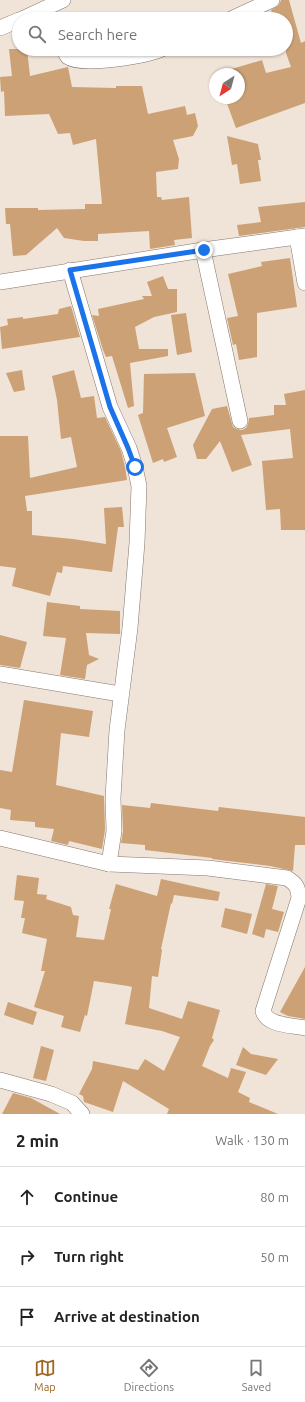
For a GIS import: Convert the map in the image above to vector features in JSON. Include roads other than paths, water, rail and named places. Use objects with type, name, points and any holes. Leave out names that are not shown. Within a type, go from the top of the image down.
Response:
[{"type":"street","points":[[246,12],[272,0]]},
{"type":"street","points":[[44,12],[57,8]]},
{"type":"street","points":[[0,28],[12,23]]},
{"type":"street","points":[[68,56],[69,58],[85,61],[138,56]]},
{"type":"street","points":[[0,282],[70,270],[301,236],[305,283]]},
{"type":"street","points":[[204,250],[240,422]]},
{"type":"street","points":[[70,270],[110,407],[135,467],[139,486],[137,543],[130,628],[120,694],[117,730],[114,783],[114,831],[108,864]]},
{"type":"street","points":[[0,674],[120,694]]},
{"type":"street","points":[[0,838],[108,864],[208,868],[287,878],[298,888],[299,898],[263,1011],[264,1016],[268,1019],[305,1028]]},
{"type":"street","points":[[0,1080],[51,1094],[72,1103],[82,1114]]}]
